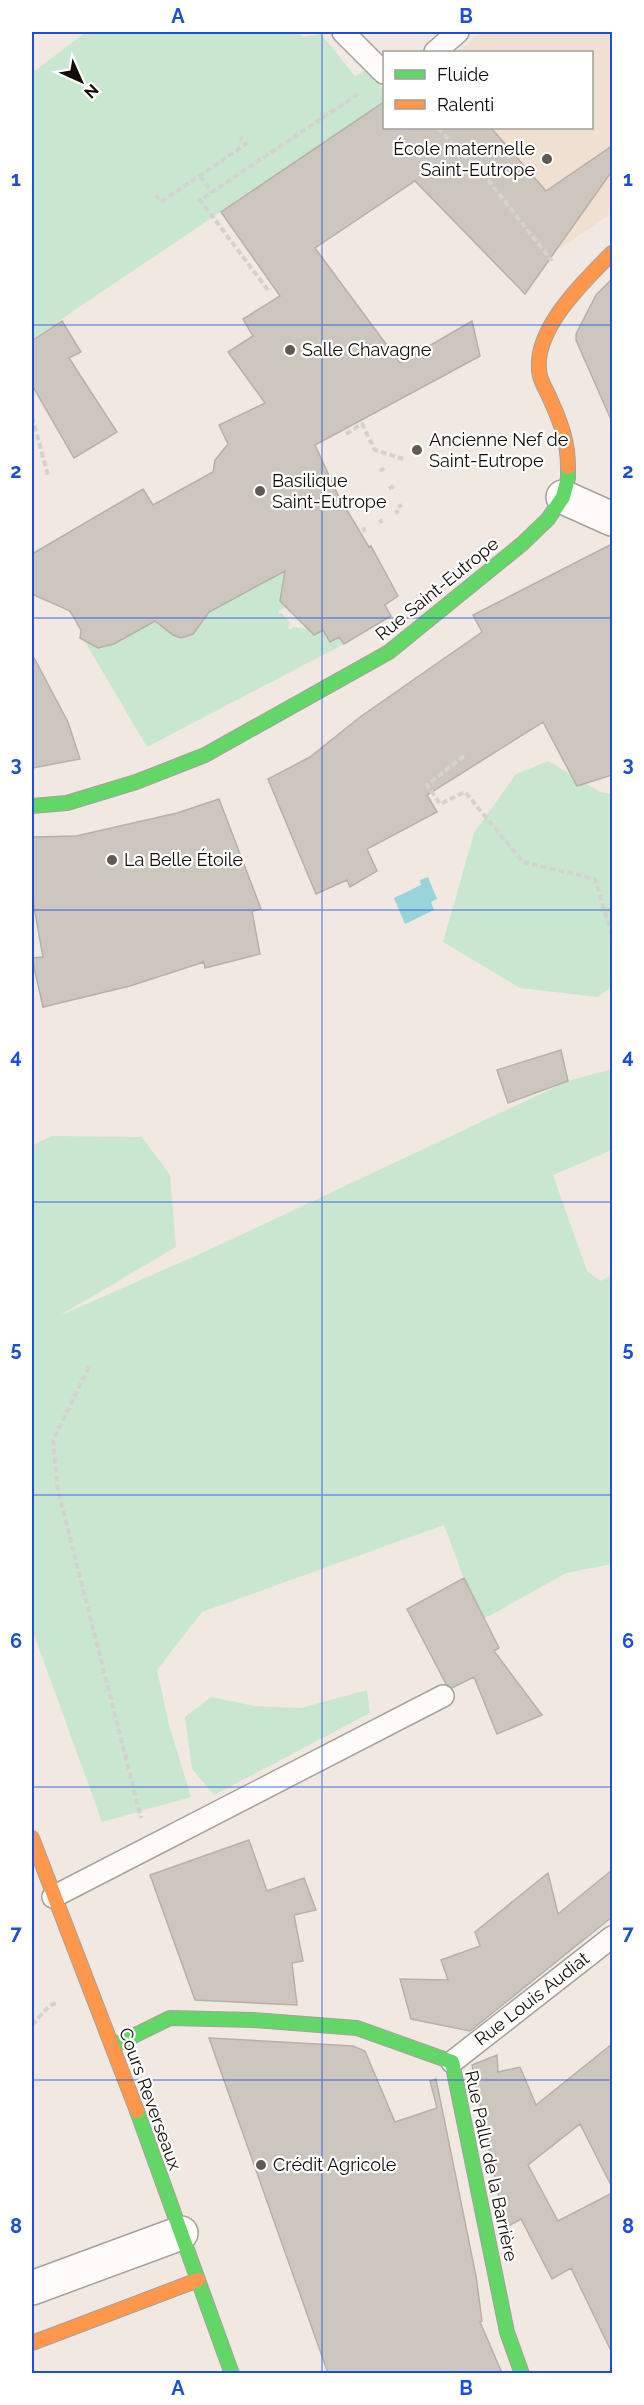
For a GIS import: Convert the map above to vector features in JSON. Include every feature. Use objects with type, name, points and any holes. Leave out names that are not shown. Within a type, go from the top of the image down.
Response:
[{"type":"street","name":"Rue Saint-Eutrope","points":[[32,806],[77,800],[136,782],[205,755],[389,652],[522,544],[548,519],[563,497],[568,478],[568,447],[562,425],[540,376],[539,360],[543,344],[558,312],[574,290],[612,253]]},
{"type":"street","points":[[563,497],[612,519]]},
{"type":"street","name":"Cours Reverseaux","points":[[32,1838],[53,1897],[113,2046],[232,2373]]},
{"type":"street","name":"Rue Pallu de la Barrière","points":[[113,2046],[170,2018],[253,2020],[357,2028],[452,2062],[507,2332],[522,2373]]},
{"type":"street","points":[[32,2288],[181,2233]]},
{"type":"street","points":[[32,2343],[198,2280]]},
{"type":"lane","points":[[343,32],[383,72]]},
{"type":"lane","points":[[436,51],[458,32]]},
{"type":"lane","points":[[53,1897],[443,1696]]},
{"type":"lane","name":"Rue Louis Audiat","points":[[452,2062],[612,1937]]},
{"type":"path","points":[[268,290],[200,200],[358,94]]},
{"type":"path","points":[[439,129],[488,180],[574,290]]},
{"type":"path","points":[[156,195],[161,202],[200,176],[246,144],[240,137]]},
{"type":"path","points":[[200,176],[212,192]]},
{"type":"path","points":[[32,417],[48,475]]},
{"type":"path","points":[[346,434],[362,424],[373,452],[403,459]]},
{"type":"path","points":[[464,756],[427,785],[440,804],[465,792],[523,862],[595,879],[612,934]]},
{"type":"path","points":[[89,1367],[53,1440],[58,1490],[150,1848]]},
{"type":"shaded area","name":"École maternelle Saint-Eutrope","points":[[480,32],[612,32],[612,213],[561,248],[453,129],[593,129],[593,51],[459,51]]},
{"type":"green space","points":[[86,32],[298,32],[303,37],[321,34],[355,76],[367,69],[383,90],[383,103],[32,341],[32,73]]},
{"type":"green space","points":[[289,569],[288,600],[278,613],[283,614],[290,624],[288,628],[291,630],[293,627],[307,629],[314,635],[323,630],[330,642],[339,637],[344,644],[147,747],[84,640],[130,635],[159,610],[169,632],[180,638],[186,637],[196,630],[204,614]]},
{"type":"green space","points":[[548,761],[600,792],[612,794],[612,986],[598,997],[520,988],[443,942],[474,833],[516,774]]},
{"type":"green space","points":[[612,1069],[612,1150],[553,1175],[587,1271],[600,1281],[612,1275],[612,1564],[566,1573],[484,1619],[464,1579],[444,1525],[202,1612],[157,1670],[169,1725],[191,1797],[102,1822],[32,1629],[32,1145],[52,1136],[142,1137],[170,1175],[176,1247],[59,1316],[213,1248],[568,1081]]},
{"type":"green space","points":[[367,1690],[370,1713],[214,1795],[192,1769],[185,1717],[211,1697],[254,1706],[301,1708]]},
{"type":"water","points":[[428,877],[437,899],[431,902],[434,910],[405,924],[394,898],[421,885],[420,880]]},
{"type":"building","points":[[383,103],[383,129],[492,129],[546,191],[612,146],[612,171],[525,294],[415,181],[315,248],[400,363],[472,321],[480,356],[315,445],[338,495],[369,547],[371,546],[398,596],[385,605],[391,616],[344,644],[339,637],[330,642],[323,630],[314,635],[280,601],[285,571],[209,612],[193,634],[181,638],[173,635],[155,621],[114,644],[98,648],[80,638],[81,630],[70,611],[32,594],[32,554],[143,489],[153,505],[213,472],[215,460],[228,444],[219,425],[265,403],[228,352],[253,336],[243,319],[280,296],[221,212]]},
{"type":"building","points":[[612,279],[612,422],[576,340],[576,334],[596,295]]},
{"type":"building","points":[[62,321],[81,352],[69,358],[117,432],[74,458],[32,385],[32,341]]},
{"type":"building","points":[[612,544],[612,775],[577,786],[543,722],[427,795],[437,812],[367,849],[377,871],[350,887],[347,880],[316,894],[268,779],[310,757],[360,717],[482,632],[473,615]]},
{"type":"building","points":[[32,654],[68,722],[80,759],[32,768]]},
{"type":"building","points":[[219,799],[261,909],[252,911],[260,954],[205,968],[204,962],[130,986],[43,1007],[32,958],[43,957],[32,896],[32,837],[76,836],[177,813]]},
{"type":"building","points":[[561,1050],[568,1081],[508,1103],[497,1070]]},
{"type":"building","points":[[464,1578],[499,1648],[494,1651],[542,1715],[497,1734],[474,1677],[452,1688],[446,1684],[407,1609]]},
{"type":"building","points":[[249,1840],[267,1891],[304,1878],[316,1910],[294,1915],[303,1961],[292,1963],[297,2005],[195,2000],[150,1875]]},
{"type":"building","points":[[612,1870],[612,1917],[470,2031],[411,2019],[400,1979],[448,1980],[441,1960],[480,1946],[475,1932],[548,1873],[558,1914]]},
{"type":"building","points":[[209,2038],[353,2046],[365,2051],[395,2122],[437,2108],[430,2081],[436,2079],[476,2276],[482,2321],[480,2322],[502,2373],[328,2373]]},
{"type":"building","points":[[612,2044],[612,2187],[580,2124],[528,2165],[558,2221],[612,2193],[612,2353],[571,2268],[552,2279],[521,2219],[505,2228],[472,2065],[497,2055],[498,2072],[520,2067],[536,2105]]},
{"type":"traffic: fast","points":[[32,806],[67,803],[136,782],[205,755],[389,652],[522,544],[548,519],[563,497],[568,478],[568,467]]},
{"type":"traffic: fast","points":[[113,2046],[170,2018],[253,2020],[357,2028],[452,2062],[507,2332],[522,2374]]},
{"type":"traffic: fast","points":[[137,2111],[232,2374]]},
{"type":"traffic: slow","points":[[568,467],[563,433],[540,376],[539,359],[543,342],[562,308],[612,253]]},
{"type":"traffic: slow","points":[[32,1838],[137,2111]]},
{"type":"traffic: slow","points":[[32,2343],[198,2280]]},
{"type":"place","name":"École maternelle Saint-Eutrope","points":[[547,159]]},
{"type":"place","name":"Salle Chavagne","points":[[290,350]]},
{"type":"place","name":"Ancienne Nef de Saint-Eutrope","points":[[417,450]]},
{"type":"place","name":"Basilique Saint-Eutrope","points":[[260,491]]},
{"type":"place","name":"La Belle Étoile","points":[[112,860]]},
{"type":"place","name":"Crédit Agricole","points":[[261,2165]]}]
